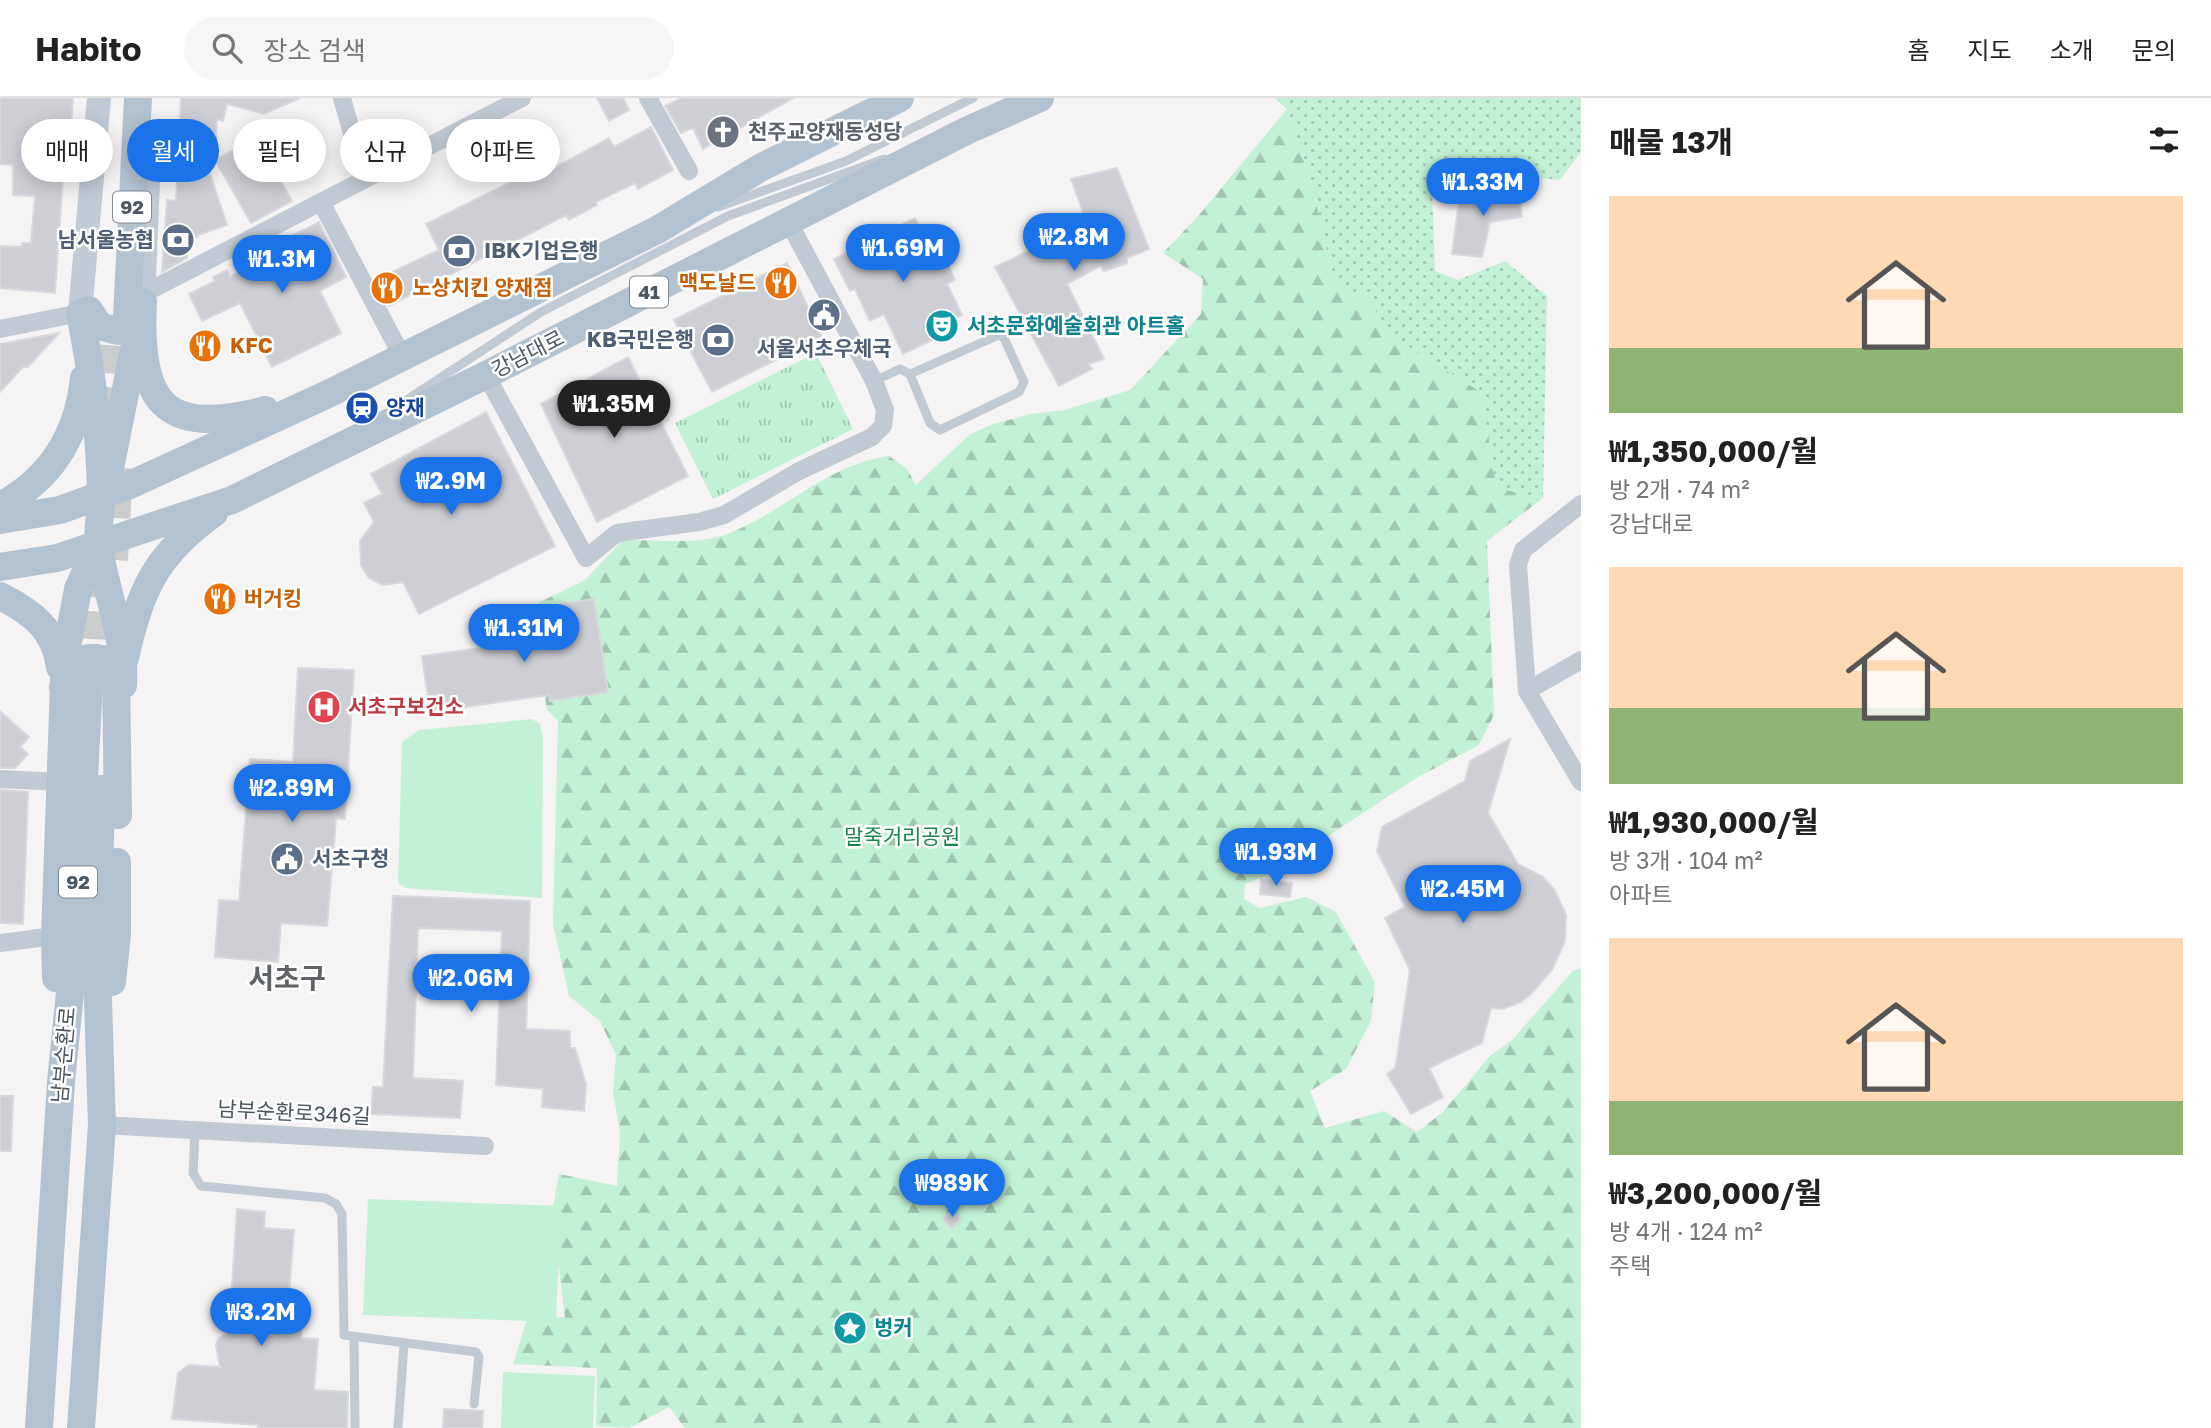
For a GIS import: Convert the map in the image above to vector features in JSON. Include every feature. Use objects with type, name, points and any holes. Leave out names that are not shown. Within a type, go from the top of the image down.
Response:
[{"type":"main road","points":[[0,506],[38,481],[68,441],[84,380],[80,313],[99,98]]},
{"type":"main road","name":"92","points":[[119,98],[130,307]]},
{"type":"main road","name":"92","points":[[130,307],[138,98]]},
{"type":"main road","points":[[102,496],[114,451],[151,98]]},
{"type":"main road","name":"41","points":[[0,520],[60,510],[102,496],[328,394],[657,230],[760,168],[900,98]]},
{"type":"main road","name":"강남대로","points":[[0,567],[57,558],[232,500],[486,375],[966,131],[1040,98]]},
{"type":"main road","points":[[80,313],[89,310],[99,326],[118,331],[133,323],[130,307]]},
{"type":"main road","points":[[130,307],[147,380],[160,401],[170,409],[194,418],[221,420],[328,394]]},
{"type":"main road","points":[[80,313],[93,377],[102,496],[98,546],[96,679]]},
{"type":"main road","points":[[61,1083],[55,936],[60,782],[96,679],[137,610],[157,568],[172,547],[232,500]]},
{"type":"main road","points":[[98,546],[83,574],[72,610],[96,679],[118,758]]},
{"type":"main road","points":[[0,596],[28,611],[44,625],[56,648],[96,679]]},
{"type":"main road","points":[[96,679],[75,663],[93,657],[112,664],[116,672],[117,934],[101,1083]]},
{"type":"main road","name":"남부순환로","points":[[39,1428],[61,1083],[96,679]]},
{"type":"main road","name":"남부순환로","points":[[81,1428],[102,1125],[96,937],[96,679]]},
{"type":"street","points":[[342,98],[348,119]]},
{"type":"street","points":[[480,98],[485,116]]},
{"type":"street","points":[[432,144],[522,98]]},
{"type":"street","points":[[649,98],[689,171]]},
{"type":"street","points":[[130,307],[359,182]]},
{"type":"street","points":[[321,202],[403,358]]},
{"type":"street","points":[[486,375],[586,558],[617,533],[699,522],[724,515],[799,471],[872,437],[883,426],[885,410],[874,381],[788,220]]},
{"type":"street","points":[[0,329],[80,313]]},
{"type":"street","points":[[1581,504],[1523,551],[1518,565],[1527,691],[1581,781]]},
{"type":"street","points":[[1527,691],[1581,660]]},
{"type":"street","points":[[0,779],[60,782]]},
{"type":"street","points":[[0,943],[55,936]]},
{"type":"street","name":"남부순환로346길","points":[[102,1125],[485,1146]]},
{"type":"lane","points":[[657,230],[846,161],[973,98]]},
{"type":"lane","points":[[331,452],[541,312],[728,216],[966,131]]},
{"type":"lane","points":[[874,381],[900,369],[910,374],[930,423],[940,430],[1020,392],[1024,382],[1004,338],[999,335],[910,374]]},
{"type":"lane","points":[[195,1131],[193,1173],[201,1186],[326,1198],[338,1206],[342,1213],[342,1331],[346,1337],[476,1352],[479,1357],[474,1404]]},
{"type":"lane","points":[[354,1339],[355,1428]]},
{"type":"lane","points":[[398,1428],[404,1344]]},
{"type":"green space","points":[[1275,98],[1581,98],[1581,152],[1560,180],[1477,172],[1432,190],[1435,271],[1458,280],[1505,261],[1547,296],[1543,498],[1497,488],[1481,392],[1391,336],[1369,300],[1334,283],[1312,184],[1287,109]]},
{"type":"green space","name":"말죽거리공원","points":[[1287,109],[1312,184],[1334,283],[1369,300],[1391,336],[1481,392],[1497,488],[1543,498],[1487,541],[1494,715],[1479,745],[1418,777],[1268,875],[1245,884],[1244,899],[1260,908],[1306,897],[1336,912],[1375,982],[1371,1021],[1346,1069],[1310,1091],[1325,1128],[1384,1111],[1417,1132],[1442,1113],[1490,1056],[1512,1040],[1573,971],[1581,968],[1581,1428],[685,1428],[669,1407],[629,1428],[596,1426],[597,1368],[513,1364],[529,1313],[565,1318],[552,1212],[559,1174],[617,1186],[620,1131],[613,1093],[616,1055],[600,1021],[569,996],[553,924],[558,721],[547,710],[532,606],[585,580],[623,540],[691,541],[718,537],[750,524],[846,468],[889,456],[907,469],[916,485],[969,435],[993,424],[1031,414],[1065,410],[1130,390],[1201,314],[1203,279],[1163,253],[1199,215]]},
{"type":"green space","points":[[816,353],[853,429],[713,499],[675,423]]},
{"type":"green space","points":[[532,719],[540,724],[543,738],[542,898],[406,888],[398,883],[402,742],[419,730]]},
{"type":"green space","points":[[368,1199],[561,1206],[556,1322],[363,1315]]},
{"type":"green space","points":[[503,1372],[595,1376],[593,1428],[501,1428]]},
{"type":"building","points":[[0,98],[73,98],[72,119],[21,119],[21,182],[63,182],[55,293],[0,288],[0,246],[22,247],[22,243],[31,243],[35,196],[13,195],[13,165],[0,164]]},
{"type":"building","points":[[181,98],[300,98],[264,114],[227,104],[223,121],[180,119]]},
{"type":"building","points":[[597,98],[623,98],[629,110],[609,121]]},
{"type":"building","points":[[681,98],[793,98],[703,149],[693,128],[681,133],[665,106]]},
{"type":"building","points":[[651,127],[673,170],[638,189],[635,183],[596,202],[597,205],[569,220],[566,215],[389,306],[377,279],[439,250],[426,224],[511,182],[560,182],[560,165],[609,138],[614,147]]},
{"type":"building","points":[[233,150],[233,182],[282,182],[292,201],[251,223],[219,167],[219,158]]},
{"type":"building","points":[[1117,168],[1149,249],[1127,258],[1127,263],[1104,271],[1100,266],[1067,284],[1104,359],[1088,364],[1092,369],[1059,386],[995,267],[1087,223],[1071,179]]},
{"type":"building","points":[[177,182],[213,182],[227,225],[198,237],[188,237],[187,258],[162,272],[167,200],[176,201]]},
{"type":"building","points":[[1518,187],[1522,217],[1490,222],[1482,257],[1452,254],[1460,194]]},
{"type":"building","points":[[915,218],[925,238],[933,234],[955,280],[947,284],[962,315],[949,321],[953,330],[903,354],[884,314],[870,321],[855,289],[850,291],[834,259]]},
{"type":"building","points":[[319,222],[346,277],[320,291],[341,333],[272,367],[240,303],[202,321],[189,294],[215,281],[213,277],[227,270],[230,277],[287,246],[284,240]]},
{"type":"building","points":[[787,263],[822,337],[712,392],[674,320]]},
{"type":"building","points":[[59,333],[28,367],[23,367],[0,392],[0,344]]},
{"type":"building","points":[[628,357],[688,476],[597,522],[541,404]]},
{"type":"building","points":[[486,412],[555,546],[419,614],[403,582],[383,585],[369,578],[361,565],[360,541],[374,522],[364,503],[382,494],[371,474]]},
{"type":"building","points":[[594,599],[608,692],[550,701],[549,695],[430,712],[422,656],[540,640],[536,608]]},
{"type":"building","name":"서초구청","points":[[298,668],[354,670],[345,819],[336,818],[327,926],[281,923],[278,962],[215,957],[219,900],[239,901],[250,759],[293,762]]},
{"type":"building","points":[[0,711],[29,737],[20,747],[28,754],[15,768],[0,768]]},
{"type":"building","points":[[1510,739],[1488,813],[1518,864],[1543,877],[1554,889],[1566,915],[1565,941],[1552,970],[1531,994],[1521,1002],[1503,1009],[1491,1008],[1482,1043],[1429,1068],[1443,1097],[1411,1114],[1387,1074],[1395,1068],[1410,970],[1385,918],[1405,907],[1377,851],[1382,827],[1465,781],[1470,761]]},
{"type":"building","points":[[0,790],[28,792],[23,924],[0,923]]},
{"type":"building","points":[[1261,879],[1292,883],[1290,897],[1260,894]]},
{"type":"building","points":[[393,896],[530,901],[526,1029],[570,1031],[570,1048],[575,1048],[586,1084],[584,1111],[542,1107],[543,1089],[496,1085],[502,931],[418,928],[413,1078],[463,1081],[460,1118],[371,1114],[373,1087],[383,1087]]},
{"type":"building","points":[[0,1096],[13,1096],[11,1151],[0,1151]]},
{"type":"building","points":[[237,1209],[265,1212],[264,1228],[294,1230],[287,1319],[302,1320],[301,1338],[318,1339],[314,1390],[348,1392],[347,1428],[258,1428],[258,1425],[172,1419],[178,1373],[189,1365],[220,1367],[216,1345],[218,1339],[229,1332]]},
{"type":"building","points":[[952,1210],[961,1219],[951,1228],[943,1219]]},
{"type":"building","points":[[444,1409],[483,1411],[482,1428],[443,1428]]},
{"type":"tunnel","points":[[103,415],[109,317]]},
{"type":"tunnel","points":[[114,560],[119,468]]},
{"type":"tunnel","points":[[89,681],[96,554]]},
{"type":"place","name":"천주교양재동성당","points":[[723,132]]},
{"type":"place","name":"남서울농협","points":[[178,240]]},
{"type":"place","name":"IBK기업은행","points":[[459,251]]},
{"type":"place","name":"맥도날드","points":[[781,283]]},
{"type":"place","name":"노상치킨 양재점","points":[[387,288]]},
{"type":"place","name":"서울서초우체국","points":[[824,315]]},
{"type":"place","name":"서초문화예술회관 아트홀","points":[[942,326]]},
{"type":"place","name":"KB국민은행","points":[[718,340]]},
{"type":"place","name":"KFC","points":[[205,346]]},
{"type":"place","name":"양재","points":[[362,408]]},
{"type":"place","name":"버거킹","points":[[220,599]]},
{"type":"place","name":"서초구보건소","points":[[324,707]]},
{"type":"place","name":"서초구청","points":[[287,859]]},
{"type":"place","name":"벙커","points":[[850,1328]]},
{"type":"district","name":"서초구","points":[[287,978]]}]
